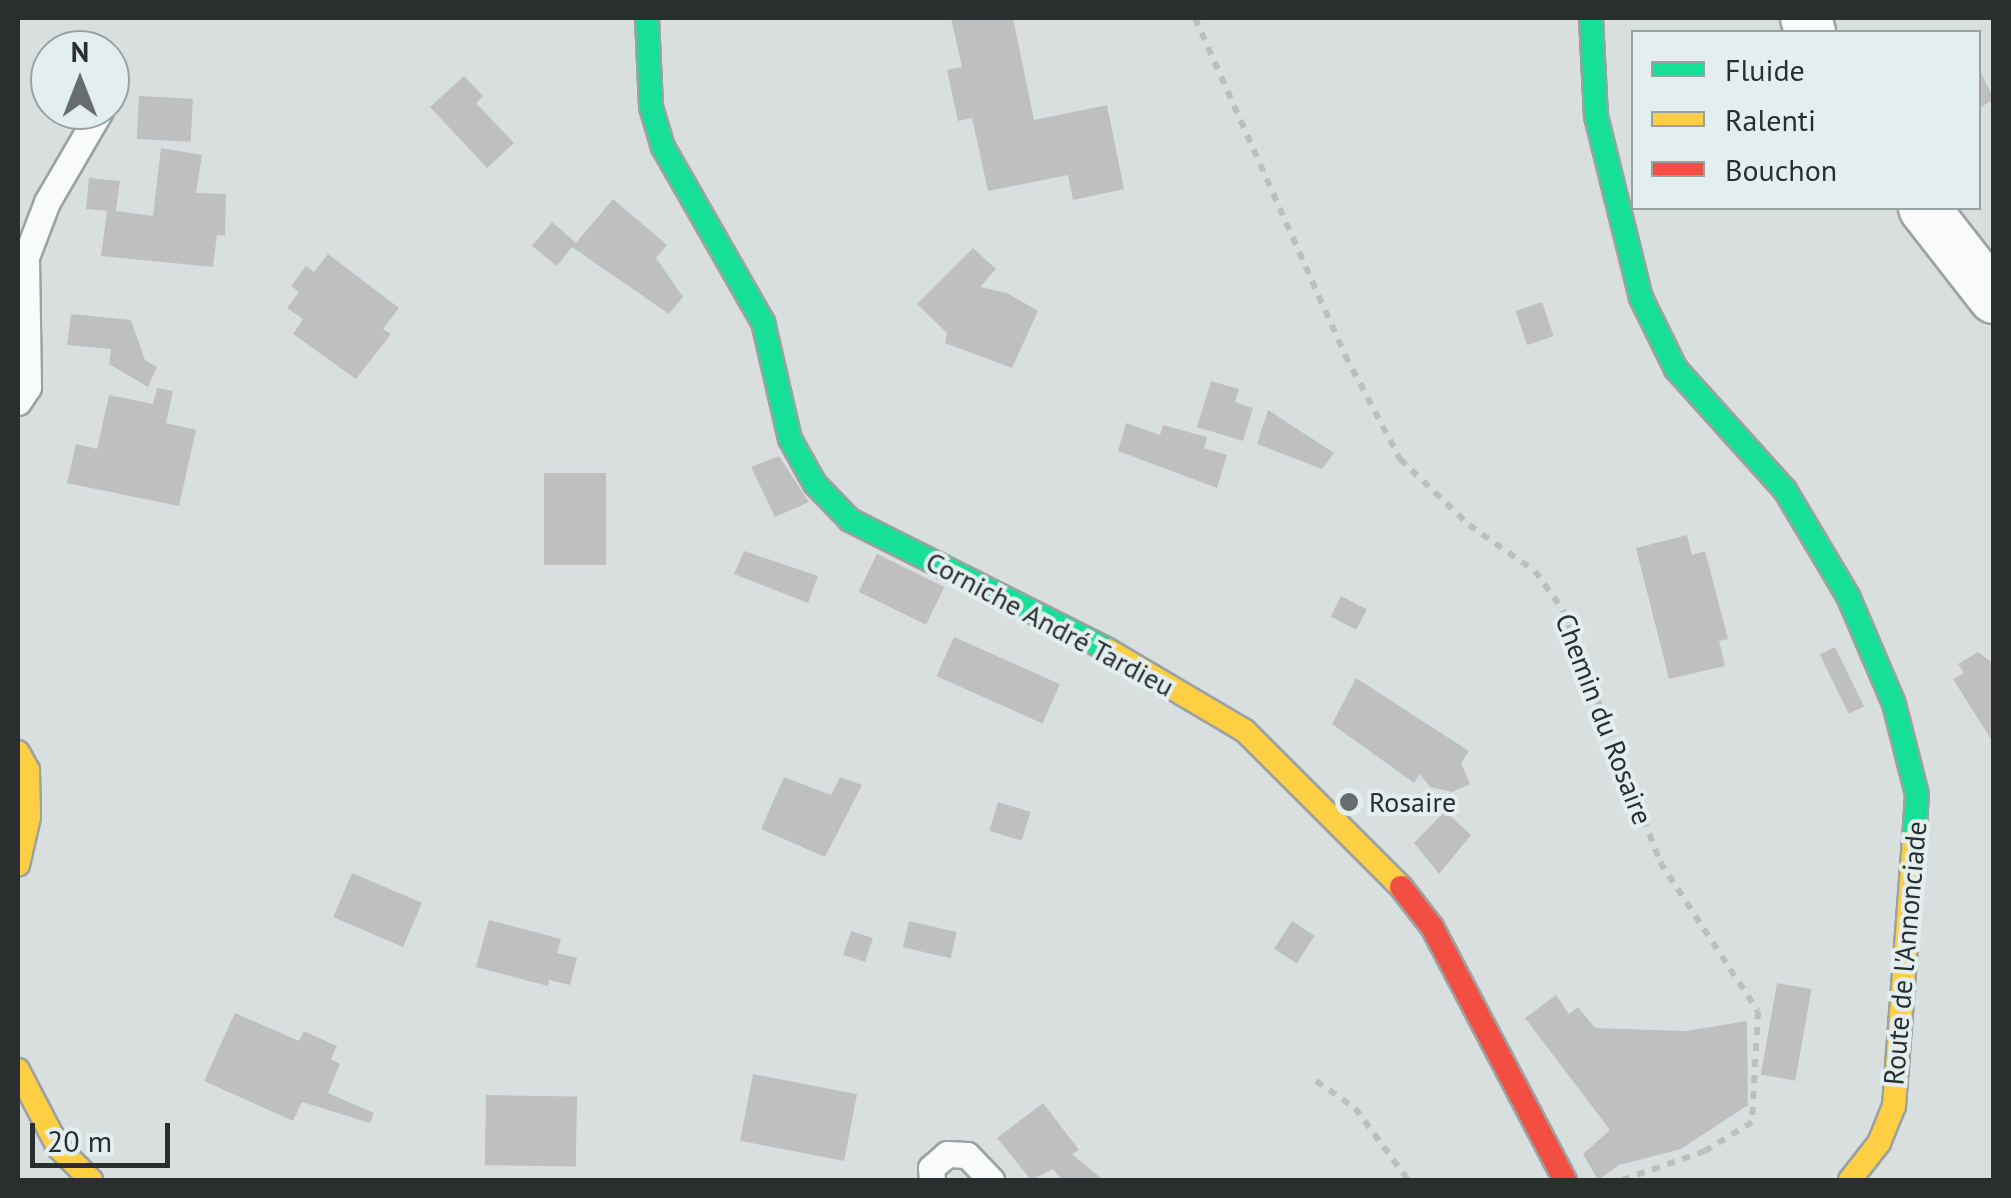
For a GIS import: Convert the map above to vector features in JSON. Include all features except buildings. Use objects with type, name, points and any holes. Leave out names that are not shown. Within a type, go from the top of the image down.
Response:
[{"type":"street","name":"Corniche André Tardieu","points":[[647,18],[651,107],[662,147],[763,322],[790,439],[815,484],[850,520],[1133,663],[1246,730],[1391,874],[1432,927],[1565,1180]]},
{"type":"street","name":"Route de l'Annonciade","points":[[1591,18],[1596,116],[1642,298],[1676,368],[1785,490],[1848,596],[1894,704],[1917,794],[1894,1106],[1879,1143],[1850,1180]]},
{"type":"street","points":[[1926,210],[1994,298]]},
{"type":"street","points":[[18,752],[28,770],[29,817],[18,865]]},
{"type":"street","points":[[18,1070],[58,1147],[90,1180]]},
{"type":"lane","points":[[18,402],[28,387],[26,257],[47,202],[89,130]]},
{"type":"lane","points":[[932,1180],[931,1168],[947,1154],[967,1155],[990,1180]]},
{"type":"path","name":"Chemin du Rosaire","points":[[1195,18],[1344,355],[1400,459],[1469,525],[1536,571],[1563,610],[1660,862],[1758,1011],[1752,1122],[1706,1151],[1622,1180]]},
{"type":"path","points":[[1316,1081],[1355,1108],[1408,1180]]},
{"type":"traffic: fast","points":[[647,18],[651,107],[663,147],[763,322],[790,439],[815,484],[850,520],[1108,650]]},
{"type":"traffic: fast","points":[[1591,18],[1596,116],[1641,298],[1676,369],[1785,490],[1848,596],[1894,704],[1917,794],[1914,840]]},
{"type":"traffic: slow","points":[[1108,650],[1245,731],[1401,887]]},
{"type":"traffic: slow","points":[[18,752],[28,770],[29,817],[18,865]]},
{"type":"traffic: slow","points":[[1850,1180],[1879,1143],[1894,1106],[1914,840]]},
{"type":"traffic: slow","points":[[18,1070],[58,1147],[91,1180]]},
{"type":"traffic: jam","points":[[1401,887],[1432,927],[1565,1180]]},
{"type":"place","name":"Rosaire","points":[[1349,802]]}]
